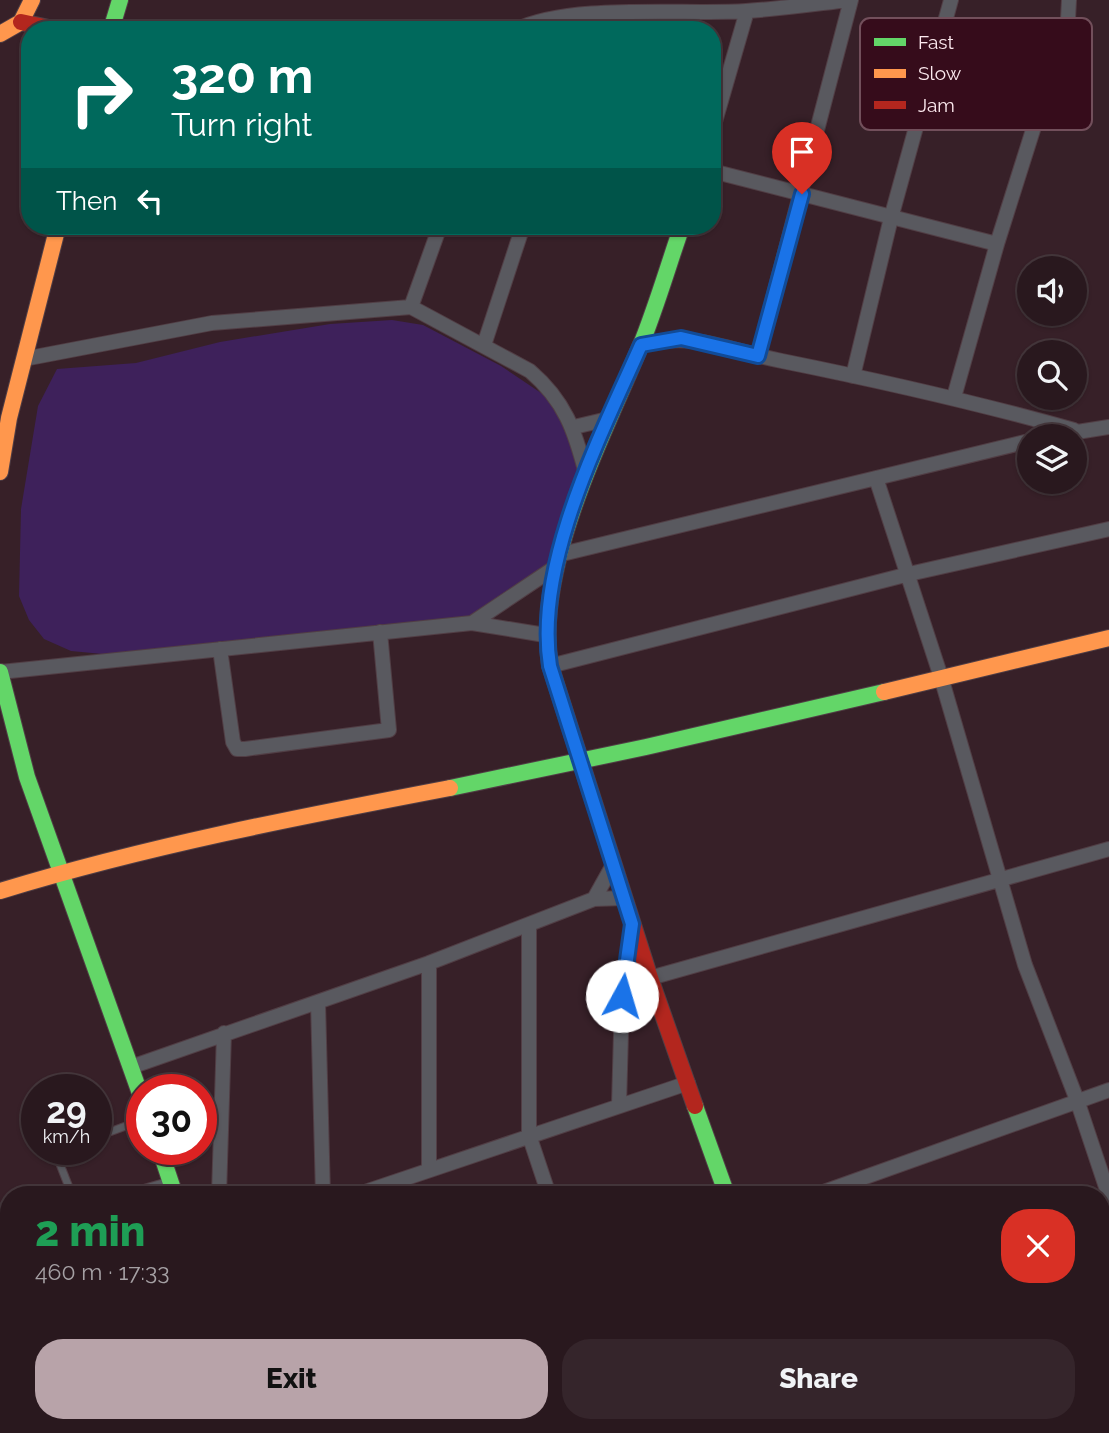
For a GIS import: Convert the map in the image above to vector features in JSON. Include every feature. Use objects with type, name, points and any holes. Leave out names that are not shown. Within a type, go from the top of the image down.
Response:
[{"type":"main road","points":[[22,21],[32,0]]},
{"type":"main road","points":[[114,21],[120,0]]},
{"type":"main road","points":[[0,34],[21,22]]},
{"type":"main road","points":[[0,472],[5,419],[24,359],[56,235]]},
{"type":"main road","points":[[679,235],[641,345],[586,474],[556,562],[545,635],[550,666],[632,924],[724,1186]]},
{"type":"main road","points":[[0,891],[62,870],[229,829],[580,763],[1109,638]]},
{"type":"main road","points":[[0,672],[17,746],[134,1074]]},
{"type":"main road","points":[[165,1165],[172,1186]]},
{"type":"street","points":[[546,21],[593,14],[747,12],[850,0],[758,356]]},
{"type":"street","points":[[946,18],[951,0]]},
{"type":"street","points":[[1068,18],[1069,0]]},
{"type":"street","points":[[721,101],[747,12]]},
{"type":"street","points":[[591,21],[593,14]]},
{"type":"street","points":[[853,376],[915,130]]},
{"type":"street","points":[[954,397],[997,244],[1033,130]]},
{"type":"street","points":[[721,174],[997,244]]},
{"type":"street","points":[[411,307],[437,235]]},
{"type":"street","points":[[484,345],[520,235]]},
{"type":"street","points":[[24,359],[212,323],[411,307],[530,371],[545,384],[574,427],[586,474]]},
{"type":"street","points":[[641,345],[681,338],[954,397],[1052,424]]},
{"type":"street","points":[[574,427],[608,419]]},
{"type":"street","points":[[1087,429],[1109,427]]},
{"type":"street","points":[[471,623],[556,562],[1017,444]]},
{"type":"street","points":[[876,478],[941,677],[1025,965],[1077,1100],[1106,1186]]},
{"type":"street","points":[[550,666],[909,574],[1109,529]]},
{"type":"street","points":[[0,672],[471,623],[545,635]]},
{"type":"street","points":[[220,649],[233,743],[237,749],[245,750],[389,730],[380,632]]},
{"type":"street","points":[[650,978],[1109,849]]},
{"type":"street","points":[[594,899],[613,865]]},
{"type":"street","points":[[131,1066],[429,963],[594,899],[624,898]]},
{"type":"street","points":[[619,1106],[622,996],[632,924]]},
{"type":"street","points":[[529,926],[529,1135],[545,1186]]},
{"type":"street","points":[[429,963],[429,1170]]},
{"type":"street","points":[[318,1002],[323,1186]]},
{"type":"street","points":[[219,1186],[224,1033]]},
{"type":"street","points":[[382,1186],[688,1083]]},
{"type":"street","points":[[840,1186],[1109,1090]]},
{"type":"lane","points":[[60,1165],[68,1186]]},
{"type":"shaded area","points":[[392,320],[423,325],[501,366],[550,399],[576,448],[580,477],[548,564],[470,618],[113,655],[71,651],[44,639],[29,620],[19,596],[21,509],[38,406],[57,369],[136,363],[220,342],[330,324]]},
{"type":"traffic: fast","points":[[114,21],[120,0]]},
{"type":"traffic: fast","points":[[550,665],[548,627],[552,587],[562,545],[591,461],[646,332],[679,235]]},
{"type":"traffic: fast","points":[[0,672],[27,777],[133,1074]]},
{"type":"traffic: fast","points":[[450,788],[646,747],[884,692]]},
{"type":"traffic: fast","points":[[695,1106],[724,1186]]},
{"type":"traffic: fast","points":[[165,1165],[172,1186]]},
{"type":"traffic: slow","points":[[22,21],[32,0]]},
{"type":"traffic: slow","points":[[0,34],[21,22]]},
{"type":"traffic: slow","points":[[0,472],[9,418],[56,235]]},
{"type":"traffic: slow","points":[[884,692],[1109,638]]},
{"type":"traffic: slow","points":[[0,891],[167,846],[450,788]]},
{"type":"traffic: jam","points":[[550,665],[650,978],[695,1106]]},
{"type":"route","points":[[622,996],[632,924],[550,666],[545,635],[554,568],[586,474],[641,345],[681,338],[758,356],[802,194]]}]
